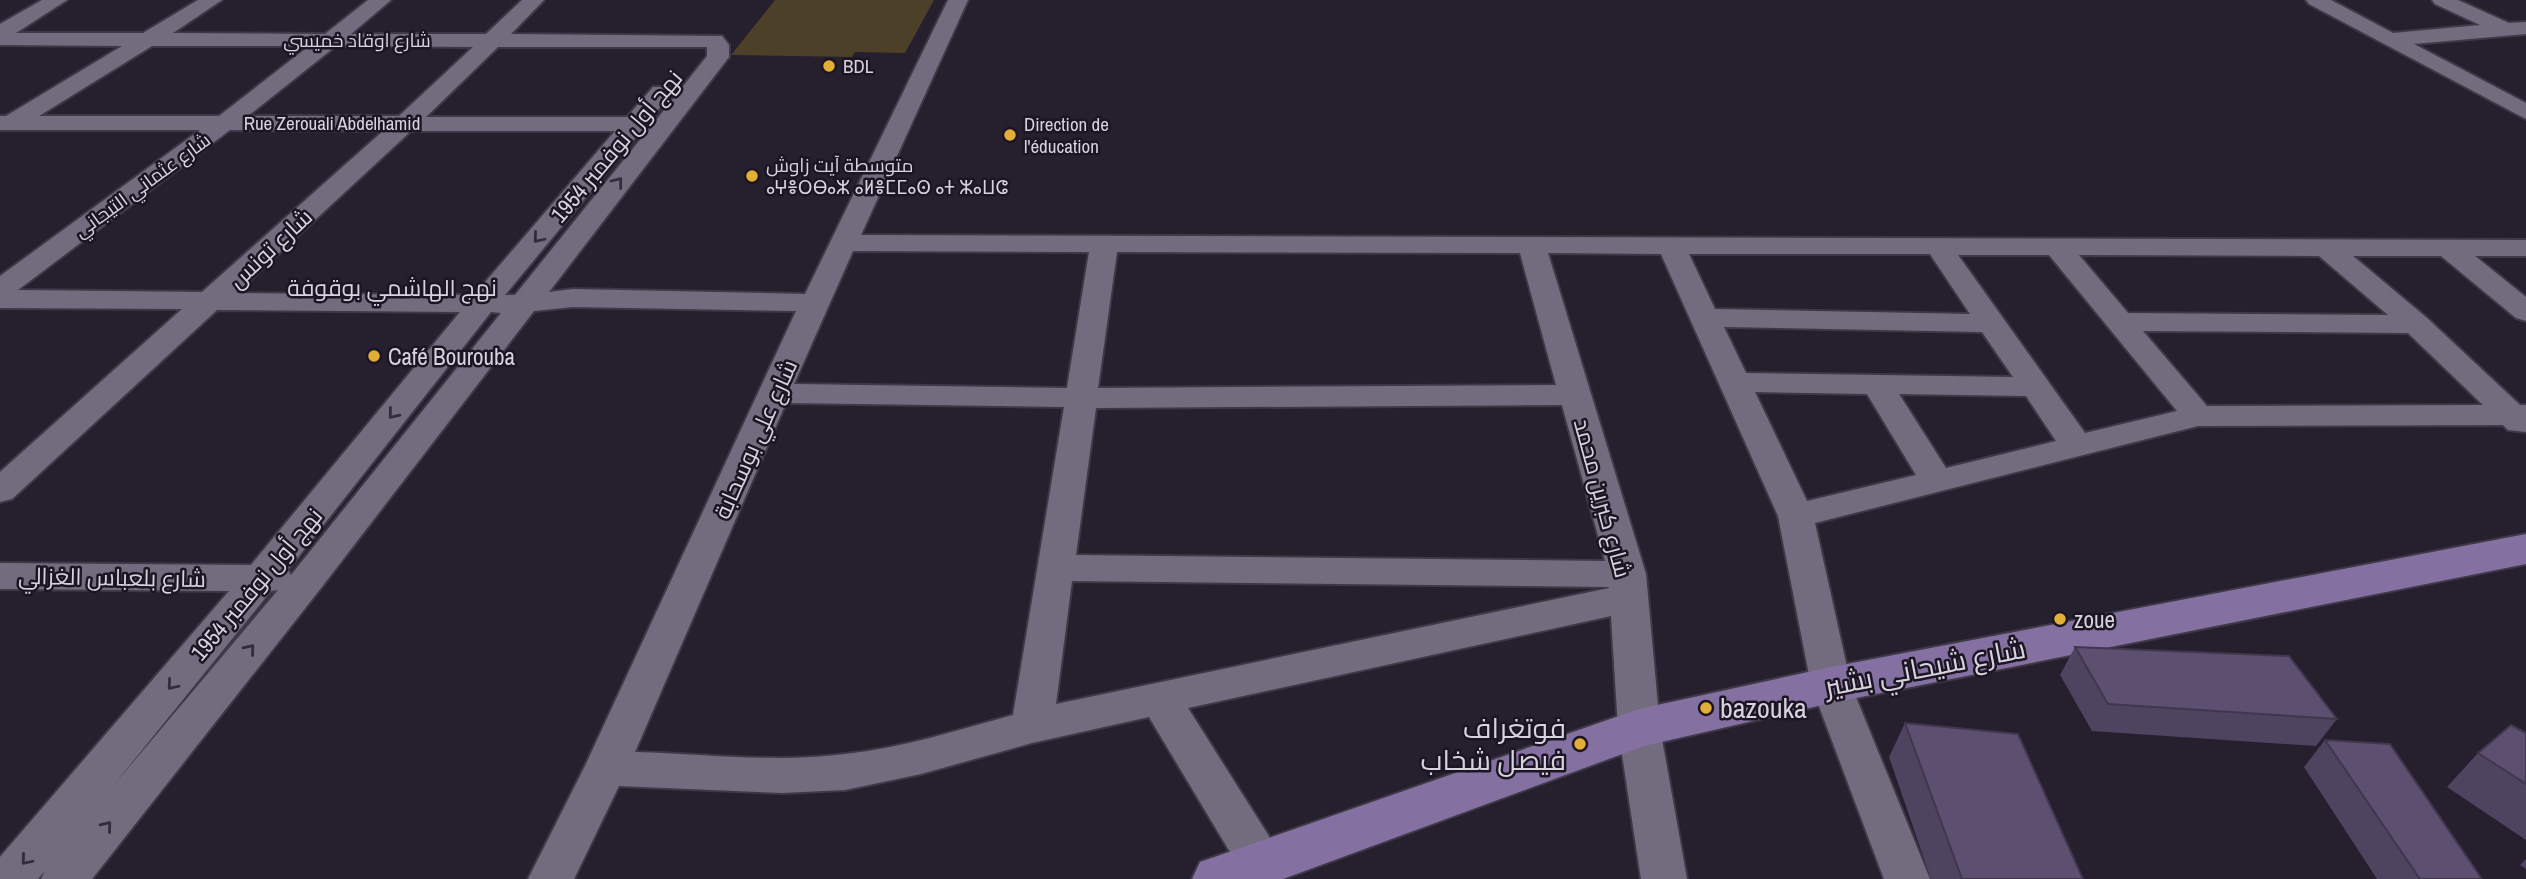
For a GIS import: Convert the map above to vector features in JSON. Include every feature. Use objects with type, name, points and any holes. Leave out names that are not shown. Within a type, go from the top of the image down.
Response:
[{"type":"main road","name":"شارع شيحاني بشير","points":[[1240,871],[1639,728],[1831,685],[2526,549]]},
{"type":"street","points":[[0,33],[57,0]]},
{"type":"street","points":[[4,125],[212,0]]},
{"type":"street","name":"شارع عثماني التيجاني","points":[[3,288],[225,123],[381,0]]},
{"type":"street","name":"شارع تونس","points":[[0,491],[406,123],[534,0]]},
{"type":"street","name":"شارع علي بوسحابة","points":[[551,879],[606,768],[815,303],[958,0]]},
{"type":"street","points":[[2316,0],[2526,112]]},
{"type":"street","points":[[2441,0],[2519,32]]},
{"type":"street","points":[[2392,39],[2519,32]]},
{"type":"street","name":"شارع اوقاد خميسي","points":[[0,39],[491,40],[715,44]]},
{"type":"street","name":"نهج أول نوفمبر 1954","points":[[10,879],[317,511],[509,296],[648,124],[718,57],[715,44]]},
{"type":"street","name":"Rue Zerouali Abdelhamid","points":[[4,125],[648,124]]},
{"type":"street","points":[[844,243],[2526,248]]},
{"type":"street","points":[[1032,726],[1104,245]]},
{"type":"street","name":"شارع كبرين محمد","points":[[1532,247],[1628,586],[1639,728],[1664,879]]},
{"type":"street","points":[[1672,247],[1796,516],[1831,685],[1907,879]]},
{"type":"street","points":[[1939,248],[2077,446]]},
{"type":"street","points":[[2058,248],[2197,416]]},
{"type":"street","points":[[2327,248],[2416,324],[2521,420]]},
{"type":"street","points":[[2448,248],[2526,312]]},
{"type":"street","name":"نهج الهاشمي بوقوفة","points":[[3,288],[815,303]]},
{"type":"street","name":"نهج أول نوفمبر 1954","points":[[64,879],[308,579],[359,512],[509,296]]},
{"type":"street","points":[[1704,318],[1992,323]]},
{"type":"street","points":[[2120,322],[2416,324]]},
{"type":"street","points":[[1734,382],[2036,387]]},
{"type":"street","points":[[1877,384],[1937,481]]},
{"type":"street","points":[[776,393],[1079,398],[1575,395]]},
{"type":"street","points":[[1796,516],[2197,416],[2521,420]]},
{"type":"street","points":[[317,511],[359,512]]},
{"type":"street","points":[[1054,568],[1628,586]]},
{"type":"street","name":"شارع بلعباس الغزالي","points":[[0,576],[308,579]]},
{"type":"street","points":[[606,768],[782,775],[845,772],[921,757],[1032,726],[1160,699],[1628,586]]},
{"type":"street","points":[[1160,699],[1240,871]]},
{"type":"shaded area","points":[[775,0],[934,0],[905,53],[855,52],[852,57],[731,55]]},
{"type":"building","points":[[2075,647],[2289,656],[2337,719],[2108,704]]},
{"type":"building","points":[[1905,723],[2018,734],[2083,879],[1962,879]]},
{"type":"building","points":[[2511,725],[2526,733],[2526,784],[2478,753]]},
{"type":"building","points":[[2325,740],[2390,744],[2482,879],[2420,879]]},
{"type":"place","name":"BDL","points":[[829,66]]},
{"type":"place","name":"Direction de l'éducation","points":[[1010,135]]},
{"type":"place","name":"متوسطة آيت زاوش ⴰⵖⴻⵔⴱⴰⵣ ⴰⵍⴻⵎⵎⴰⵙ ⴰⵜ ⵣⴰⵡⵛ","points":[[752,176]]},
{"type":"place","name":"Café Bourouba","points":[[374,356]]},
{"type":"place","name":"zoue","points":[[2060,619]]},
{"type":"place","name":"bazouka","points":[[1706,708]]},
{"type":"place","name":"فوتغراف فيصل شخاب","points":[[1580,744]]}]
